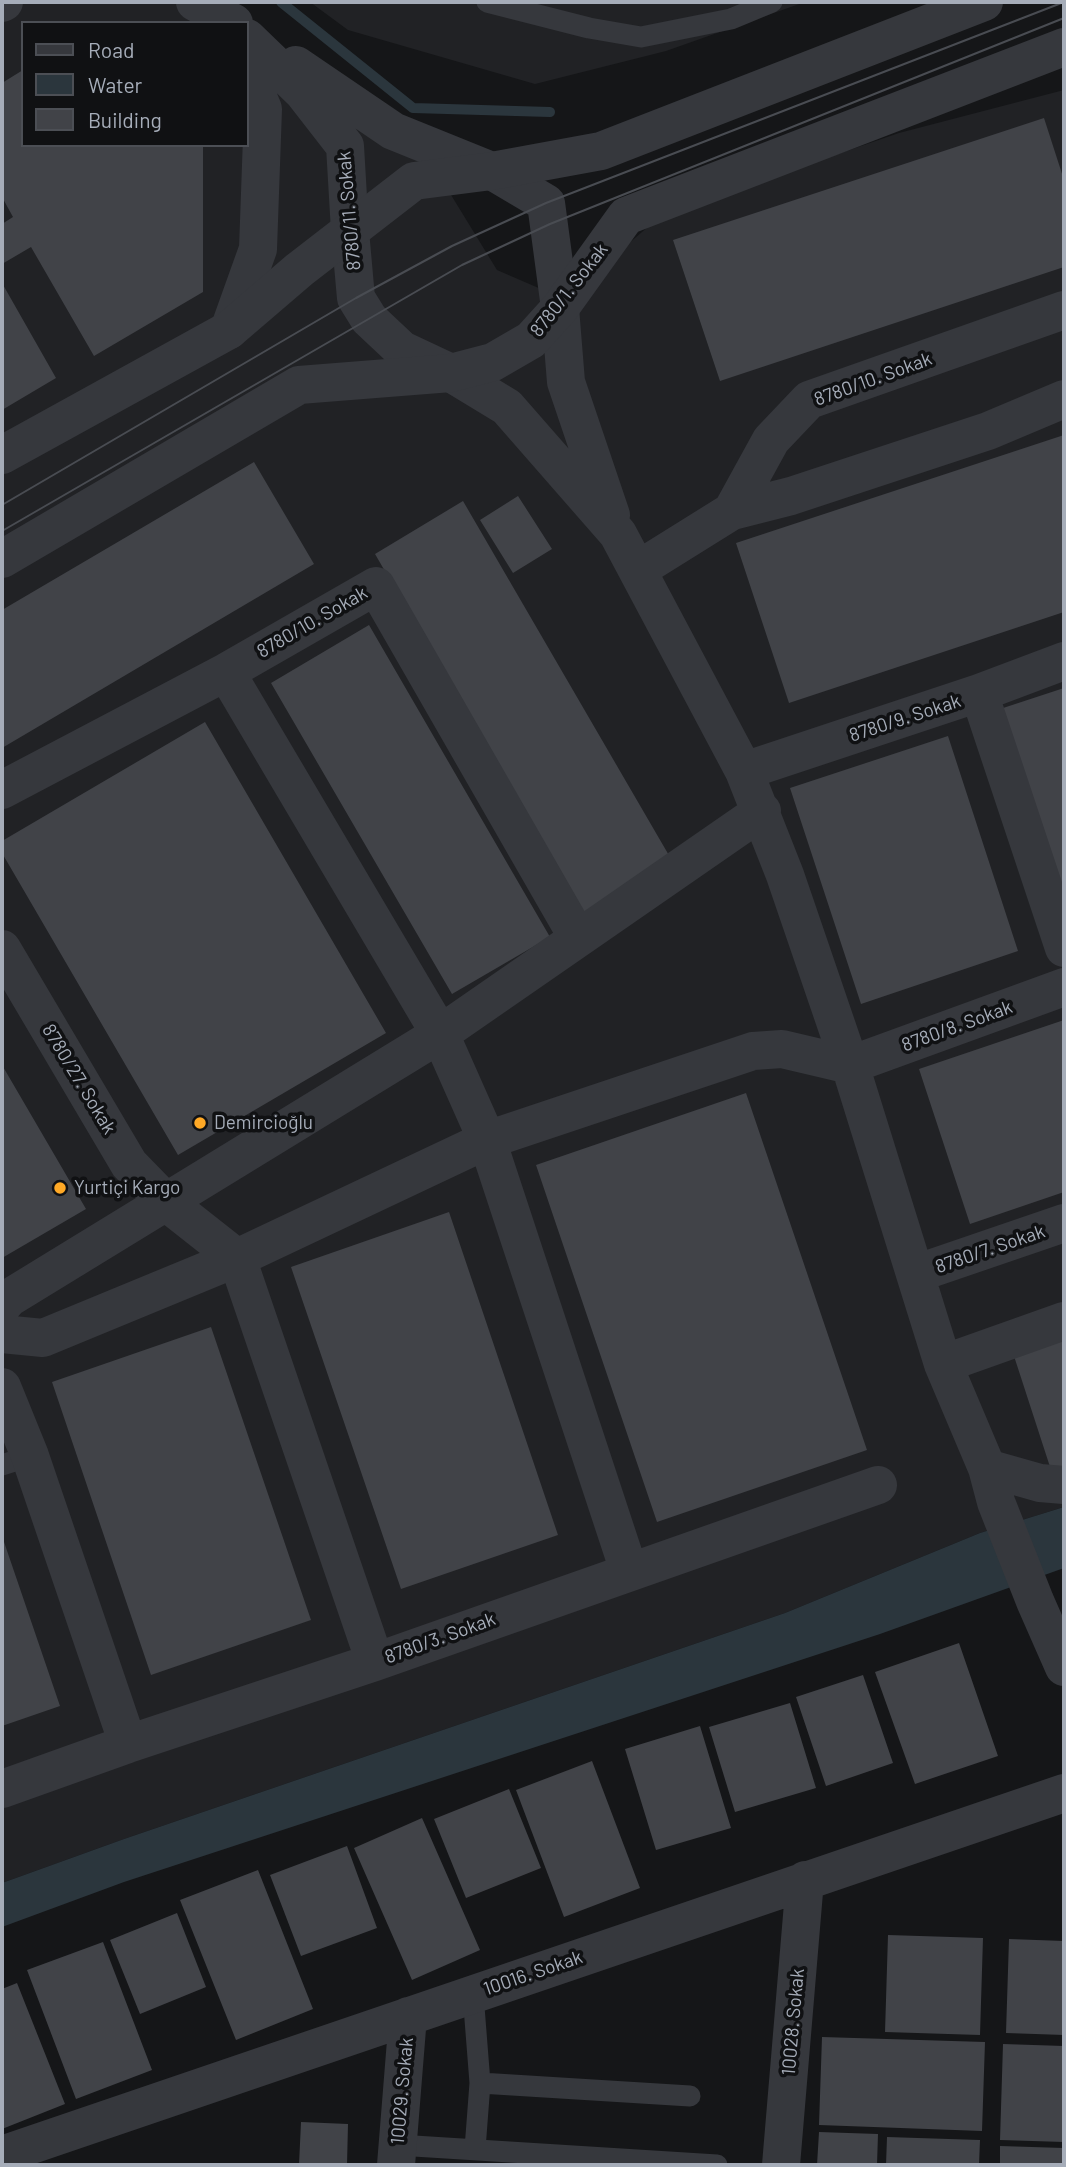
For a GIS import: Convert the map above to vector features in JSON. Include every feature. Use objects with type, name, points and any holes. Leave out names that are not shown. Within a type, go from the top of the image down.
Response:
[{"type":"street","points":[[2,456],[229,330],[299,270],[414,181],[601,152],[984,2]]},
{"type":"street","name":"8780/11. Sokak","points":[[248,35],[393,131],[492,171]]},
{"type":"street","name":"8780/11. Sokak","points":[[248,40],[303,92],[345,146],[356,298],[369,319],[402,350],[451,373],[507,407],[618,534]]},
{"type":"street","name":"8780/1. Sokak","points":[[2,559],[299,385],[451,373],[493,362],[531,340],[560,308],[626,216],[1064,47]]},
{"type":"street","points":[[229,330],[258,248],[263,108],[248,73]]},
{"type":"street","points":[[492,171],[546,202],[560,308],[566,382],[618,534],[639,569],[762,811],[850,1065],[943,1364],[1035,1601],[1064,1667]]},
{"type":"street","name":"8780/10. Sokak","points":[[732,511],[771,440],[809,400],[1064,310]]},
{"type":"street","name":"8780/10. Sokak","points":[[639,569],[732,511],[791,496],[988,431],[1064,399]]},
{"type":"street","name":"8780/10. Sokak","points":[[2,790],[226,672],[376,586],[578,938]]},
{"type":"street","name":"8780/9. Sokak","points":[[744,771],[979,693],[1064,661]]},
{"type":"street","points":[[226,672],[440,1034],[487,1140],[629,1571]]},
{"type":"street","points":[[979,693],[1064,948]]},
{"type":"street","points":[[2,1306],[9,1298],[440,1034],[762,811]]},
{"type":"street","name":"8780/27. Sokak","points":[[2,950],[129,1164],[166,1202],[237,1258]]},
{"type":"street","name":"8780/8. Sokak","points":[[850,1065],[1064,987]]},
{"type":"street","points":[[2,1334],[43,1338],[237,1258],[487,1140],[753,1051],[782,1049],[850,1065]]},
{"type":"street","name":"8780/7. Sokak","points":[[915,1274],[1064,1223]]},
{"type":"street","points":[[237,1258],[374,1662]]},
{"type":"street","points":[[943,1364],[1064,1321]]},
{"type":"street","points":[[2,1387],[16,1461],[128,1744]]},
{"type":"street","name":"8780/3. Sokak","points":[[2,1789],[878,1485]]},
{"type":"street","points":[[992,1485],[1064,1485]]},
{"type":"street","name":"10016. Sokak","points":[[2,2155],[1064,1793]]},
{"type":"street","name":"10028. Sokak","points":[[781,2165],[805,1880]]},
{"type":"street","name":"10029. Sokak","points":[[397,2155],[408,2016]]},
{"type":"lane","points":[[487,2],[589,28],[641,37],[731,19],[772,2]]},
{"type":"lane","points":[[473,1994],[480,2083],[475,2149]]},
{"type":"lane","points":[[480,2083],[690,2096]]},
{"type":"lane","points":[[397,2155],[475,2149],[717,2165]]},
{"type":"shaded area","points":[[2,2],[181,2],[210,21],[21,21],[21,147],[248,147],[248,46],[437,172],[497,270],[564,299],[663,214],[899,133],[1064,90],[1064,1507],[980,1533],[785,1613],[2,1883]]},
{"type":"shaded area","points":[[310,2],[805,2],[666,51],[535,84],[348,30]]},
{"type":"water","points":[[1064,1507],[1064,1568],[880,1634],[124,1882],[2,1927],[2,1883],[785,1613],[980,1533]]},
{"type":"building","points":[[21,71],[21,147],[203,147],[203,292],[94,356],[31,247],[2,264],[2,224],[13,217],[2,197],[2,83]]},
{"type":"building","points":[[1044,118],[1064,180],[1064,267],[720,381],[673,240]]},
{"type":"building","points":[[2,283],[56,378],[2,410]]},
{"type":"building","points":[[1064,435],[1064,612],[789,703],[736,543]]},
{"type":"building","points":[[254,462],[314,564],[2,748],[2,610]]},
{"type":"building","points":[[518,496],[552,549],[513,573],[480,520]]},
{"type":"building","points":[[463,501],[674,864],[585,916],[375,554]]},
{"type":"building","points":[[369,625],[550,937],[452,994],[271,683]]},
{"type":"building","points":[[1064,688],[1064,902],[1000,709]]},
{"type":"building","points":[[205,722],[386,1033],[178,1155],[2,853],[2,841]]},
{"type":"building","points":[[948,736],[1018,951],[861,1004],[790,788]]},
{"type":"building","points":[[1064,1020],[1064,1192],[970,1224],[919,1069]]},
{"type":"building","points":[[2,1065],[86,1209],[2,1258]]},
{"type":"building","points":[[746,1093],[867,1450],[657,1522],[536,1165]]},
{"type":"building","points":[[449,1212],[558,1535],[401,1589],[291,1267]]},
{"type":"building","points":[[211,1327],[311,1620],[151,1675],[52,1382]]},
{"type":"building","points":[[1064,1336],[1064,1469],[1052,1473],[1013,1353]]},
{"type":"building","points":[[2,1536],[60,1706],[2,1726]]},
{"type":"building","points":[[959,1643],[998,1756],[915,1784],[875,1672]]},
{"type":"building","points":[[863,1675],[893,1763],[826,1786],[796,1697]]},
{"type":"building","points":[[790,1703],[816,1788],[735,1812],[709,1727]]},
{"type":"building","points":[[700,1726],[731,1828],[656,1850],[625,1749]]},
{"type":"building","points":[[592,1761],[640,1888],[564,1917],[516,1790]]},
{"type":"building","points":[[509,1789],[541,1868],[466,1898],[434,1819]]},
{"type":"building","points":[[422,1818],[480,1950],[412,1980],[354,1848]]},
{"type":"building","points":[[347,1846],[377,1928],[301,1956],[270,1875]]},
{"type":"building","points":[[258,1870],[313,2009],[236,2040],[180,1900]]},
{"type":"building","points":[[177,1913],[206,1987],[140,2014],[110,1940]]},
{"type":"building","points":[[888,1935],[983,1938],[980,2035],[885,2032]]},
{"type":"building","points":[[1009,1939],[1064,1941],[1064,2035],[1006,2033]]},
{"type":"building","points":[[103,1942],[152,2070],[76,2099],[27,1970]]},
{"type":"building","points":[[17,1983],[65,2104],[2,2129],[2,1989]]},
{"type":"building","points":[[822,2037],[985,2042],[982,2131],[819,2125]]},
{"type":"building","points":[[1003,2044],[1064,2046],[1064,2142],[1000,2140]]},
{"type":"building","points":[[301,2122],[348,2124],[347,2165],[299,2165]]},
{"type":"building","points":[[819,2132],[878,2134],[877,2165],[817,2165]]},
{"type":"building","points":[[887,2137],[980,2140],[979,2165],[886,2165]]},
{"type":"building","points":[[1000,2146],[1064,2148],[1064,2165],[1000,2165]]},
{"type":"waterway","points":[[281,2],[413,108],[550,112]]},
{"type":"tram line","points":[[2,505],[356,298],[452,246],[546,203],[1064,2]]},
{"type":"tram line","points":[[2,531],[462,265],[550,224],[1064,18]]},
{"type":"place","name":"Demircioğlu","points":[[200,1123]]},
{"type":"place","name":"Yurtiçi Kargo","points":[[60,1188]]}]
